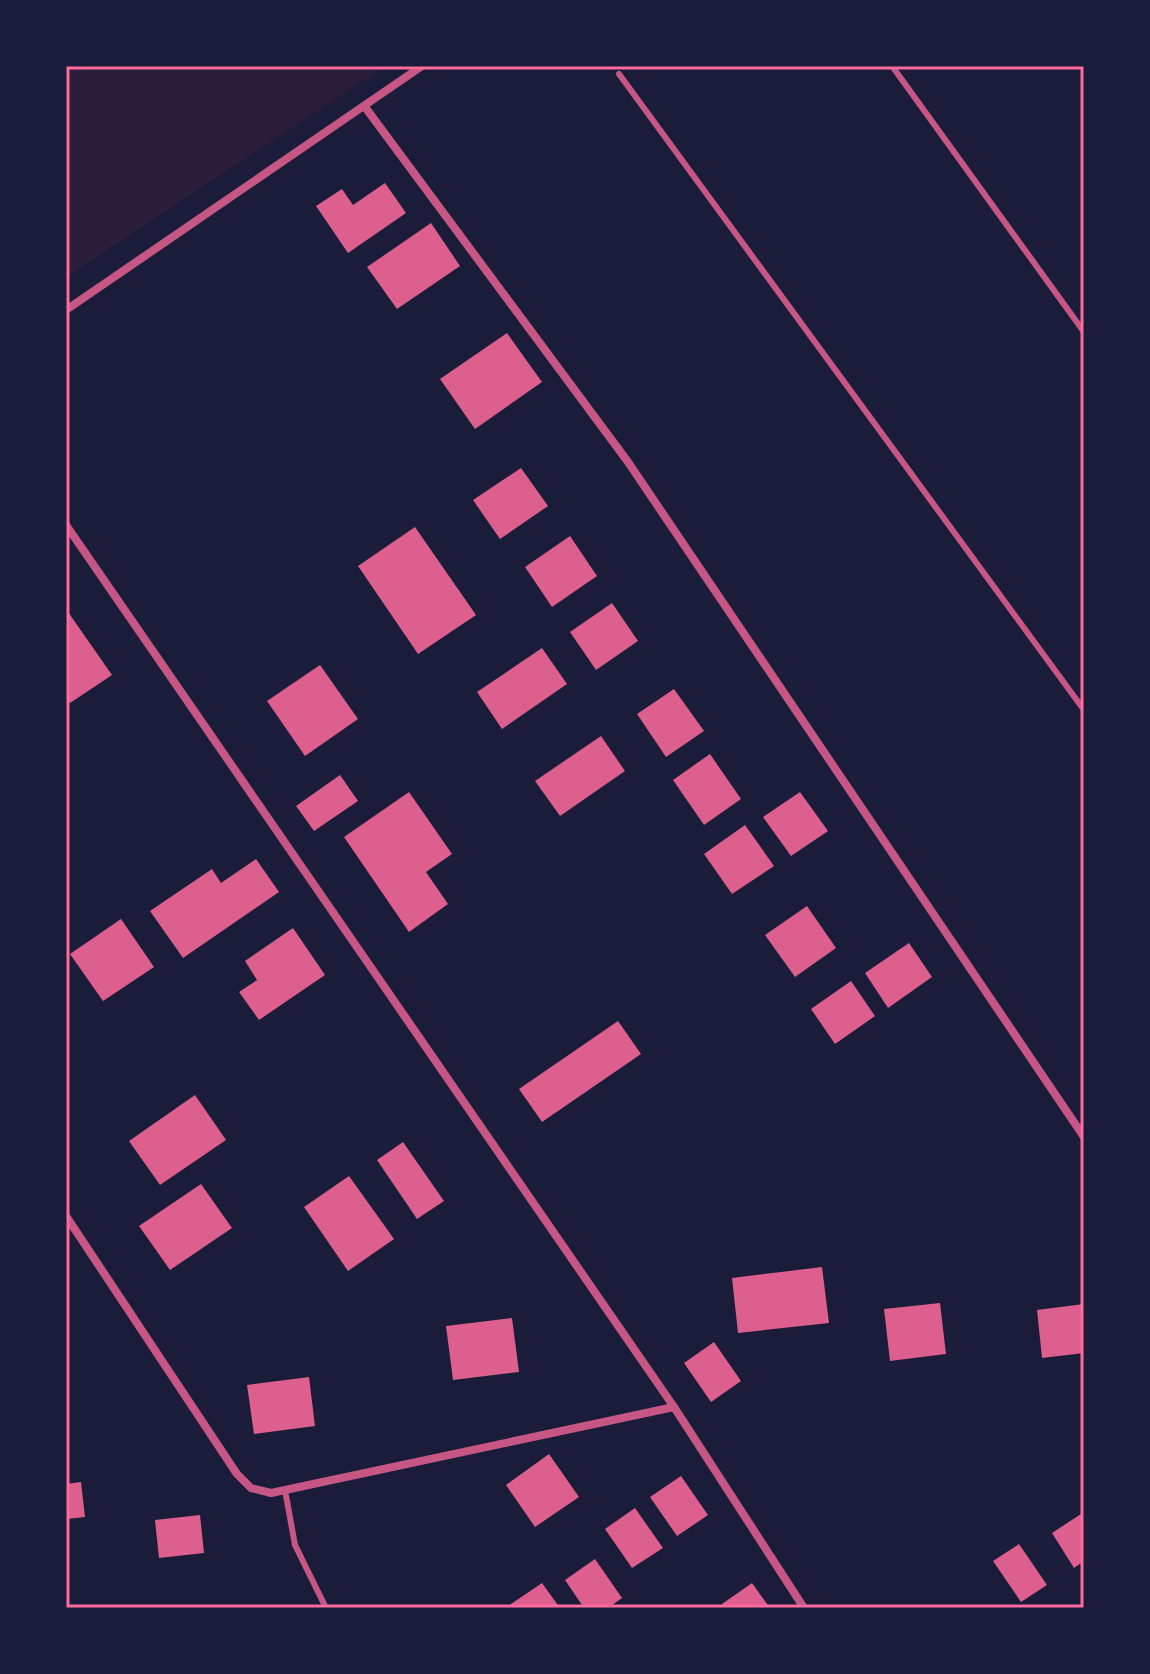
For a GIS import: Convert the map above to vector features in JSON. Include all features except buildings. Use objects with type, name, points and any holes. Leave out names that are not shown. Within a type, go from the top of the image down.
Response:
[{"type":"street","points":[[66,310],[422,66]]},
{"type":"street","points":[[365,107],[628,462],[1084,1137]]},
{"type":"street","points":[[66,525],[674,1407],[804,1608]]},
{"type":"street","points":[[66,1216],[237,1474],[251,1488],[271,1493],[674,1407]]},
{"type":"lane","points":[[892,66],[1084,332]]},
{"type":"lane","points":[[619,74],[1084,710]]},
{"type":"lane","points":[[285,1490],[295,1545],[326,1608]]},
{"type":"shaded area","points":[[66,66],[386,66],[66,277]]}]
